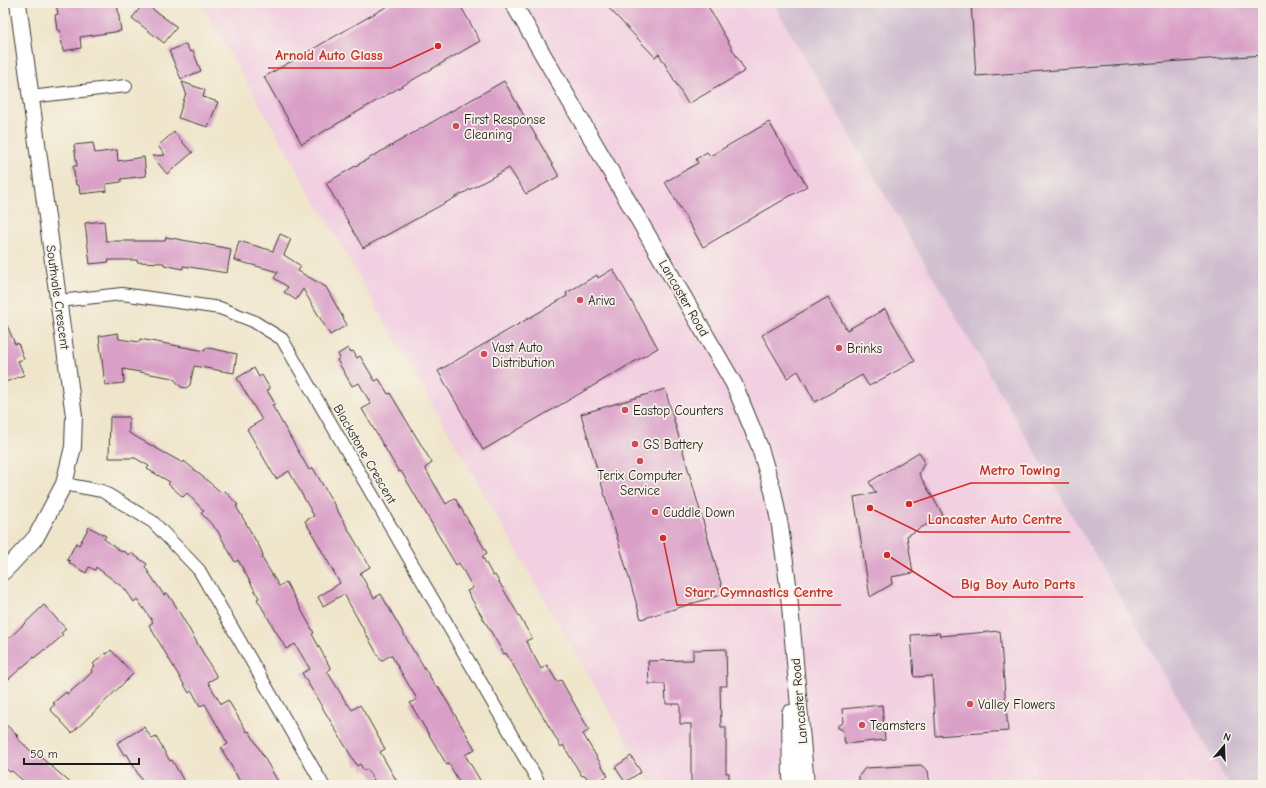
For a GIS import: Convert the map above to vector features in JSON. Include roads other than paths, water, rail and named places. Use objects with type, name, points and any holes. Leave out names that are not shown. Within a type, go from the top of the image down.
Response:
[{"type":"street","name":"Southvale Crescent","points":[[3,572],[36,537],[64,484],[73,447],[74,416],[18,3]]},
{"type":"street","name":"Lancaster Road","points":[[513,3],[734,384],[759,445],[772,491],[783,546],[790,618],[798,765],[806,785]]},
{"type":"street","points":[[30,97],[126,86]]},
{"type":"street","name":"Blackstone Crescent","points":[[59,301],[122,294],[220,308],[253,321],[282,339],[537,779],[538,785]]},
{"type":"street","points":[[64,484],[102,491],[153,522],[199,570],[324,785]]},
{"type":"street","name":"Lancaster Road","points":[[791,785],[798,765]]},
{"type":"place","name":"Arnold Auto Glass","points":[[438,46]]},
{"type":"place","name":"First Response Cleaning","points":[[456,126]]},
{"type":"place","name":"Ariva","points":[[580,300]]},
{"type":"place","name":"Brinks","points":[[839,348]]},
{"type":"place","name":"Vast Auto Distribution","points":[[484,354]]},
{"type":"place","name":"Eastop Counters","points":[[625,410]]},
{"type":"place","name":"GS Battery","points":[[635,444]]},
{"type":"place","name":"Terix Computer Service","points":[[640,461]]},
{"type":"place","name":"Metro Towing","points":[[909,504]]},
{"type":"place","name":"Lancaster Auto Centre","points":[[870,508]]},
{"type":"place","name":"Cuddle Down","points":[[655,512]]},
{"type":"place","name":"Starr Gymnastics Centre","points":[[663,538]]},
{"type":"place","name":"Big Boy Auto Parts","points":[[887,555]]},
{"type":"place","name":"Valley Flowers","points":[[970,704]]},
{"type":"place","name":"Teamsters","points":[[862,725]]}]
